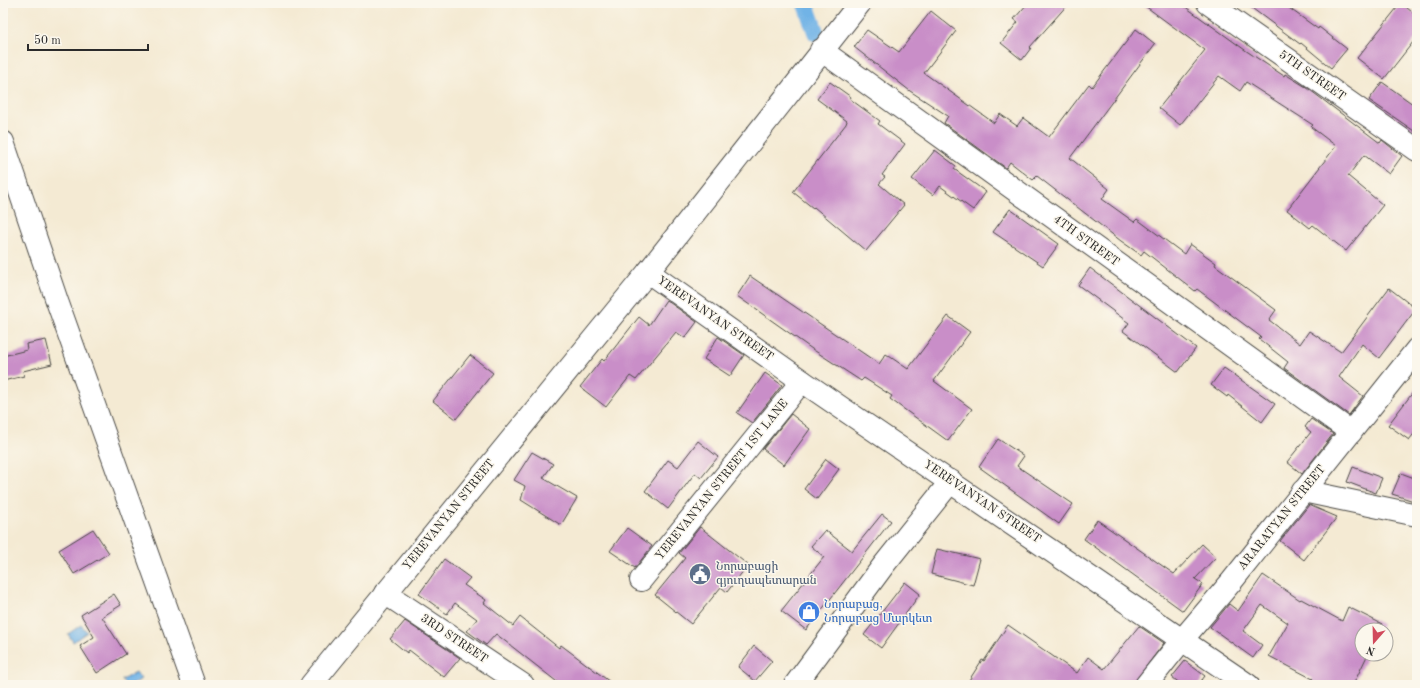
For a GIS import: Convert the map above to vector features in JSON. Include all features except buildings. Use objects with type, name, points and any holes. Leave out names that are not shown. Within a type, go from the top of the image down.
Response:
[{"type":"main road","points":[[648,272],[821,50],[860,3]]},
{"type":"main road","name":"5TH STREET","points":[[1208,3],[1417,150]]},
{"type":"main road","name":"4TH STREET","points":[[821,50],[1351,432]]},
{"type":"main road","points":[[3,142],[57,300],[194,685]]},
{"type":"main road","name":"YEREVANYAN STREET","points":[[311,685],[648,272],[802,381],[951,481],[1248,685]]},
{"type":"main road","name":"ARARATYAN STREET","points":[[1146,685],[1232,581],[1417,349]]},
{"type":"main road","name":"YEREVANYAN STREET 1ST LANE","points":[[641,580],[802,381]]},
{"type":"main road","points":[[794,685],[883,566],[951,481]]},
{"type":"main road","points":[[1303,491],[1417,515]]},
{"type":"main road","name":"3RD STREET","points":[[385,593],[523,685]]},
{"type":"water","points":[[81,625],[87,632],[73,642],[68,634]]},
{"type":"water","points":[[136,672],[141,679],[132,685],[125,685],[122,680]]},
{"type":"waterway","points":[[805,3],[816,33]]},
{"type":"place","name":"Նորաբացի գյուղապետարան","points":[[700,574]]},
{"type":"place","name":"Նորաբաց, Նորաբաց Մարկետ","points":[[809,612]]}]
